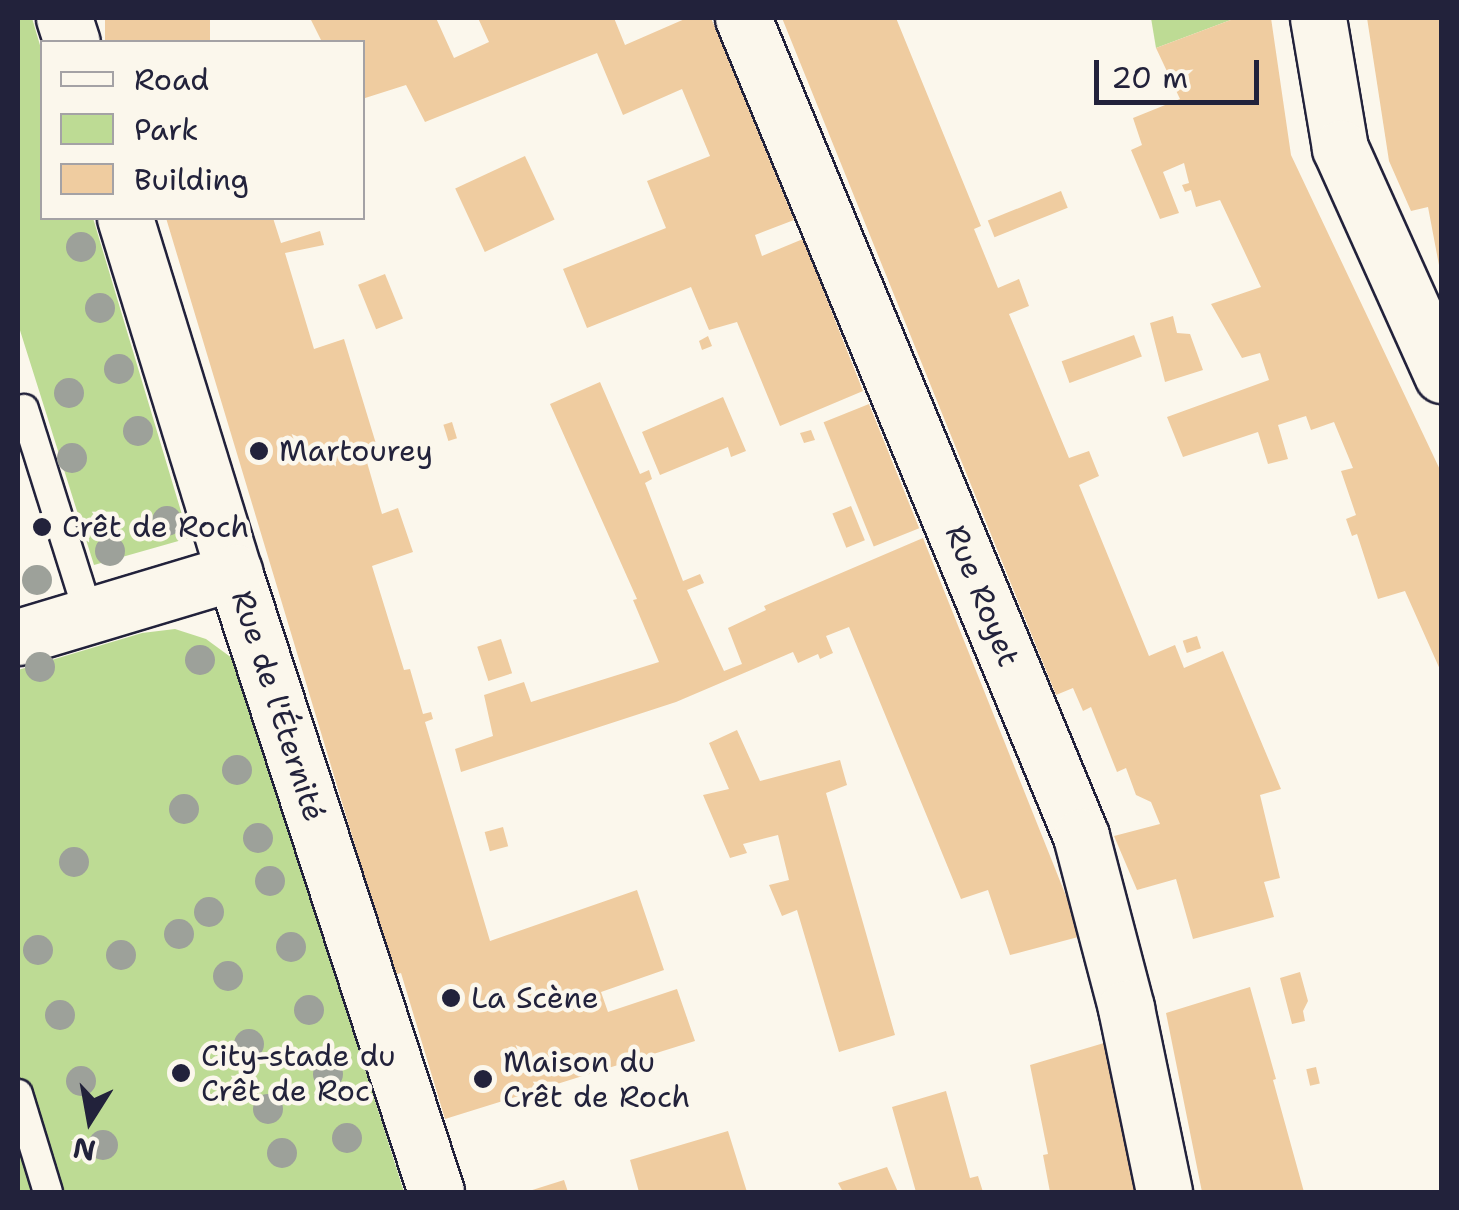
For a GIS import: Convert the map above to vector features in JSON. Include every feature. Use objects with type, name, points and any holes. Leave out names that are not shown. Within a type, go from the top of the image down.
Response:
[{"type":"street","name":"Rue Royet","points":[[743,18],[1081,836],[1126,1008],[1164,1192]]},
{"type":"street","points":[[1318,18],[1340,148],[1442,375]]},
{"type":"street","name":"Rue de l'Éternité","points":[[127,220],[234,572],[436,1192]]},
{"type":"street","points":[[18,638],[234,572]]},
{"type":"lane","points":[[24,410],[88,616]]},
{"type":"lane","points":[[18,1094],[48,1192]]},
{"type":"green space","points":[[18,18],[32,18],[40,45],[40,220],[94,220],[189,538],[94,565],[18,324]]},
{"type":"green space","points":[[1151,18],[1236,18],[1156,48]]},
{"type":"green space","points":[[175,629],[206,639],[236,661],[404,1192],[18,1192],[18,670],[142,633]]},
{"type":"building","points":[[105,18],[210,18],[210,40],[105,40]]},
{"type":"building","points":[[310,18],[436,18],[454,58],[489,42],[478,18],[614,18],[625,45],[687,18],[711,18],[794,220],[755,235],[762,256],[803,239],[863,391],[780,426],[737,322],[709,330],[691,287],[587,328],[563,269],[666,228],[647,181],[710,156],[682,89],[623,115],[597,53],[425,122],[406,85],[365,98],[365,40],[321,40]]},
{"type":"building","points":[[782,18],[896,18],[981,226],[974,229],[998,288],[1019,279],[1029,306],[1009,314],[1069,458],[1089,451],[1099,476],[1079,485],[1149,656],[1175,645],[1184,668],[1223,651],[1281,789],[1260,795],[1280,878],[1264,882],[1274,917],[1193,939],[1176,879],[1137,890],[1114,836],[1160,824],[1151,802],[1136,795],[1126,768],[1117,772],[1091,707],[1083,711],[1073,688],[1056,695]]},
{"type":"building","points":[[1236,18],[1271,18],[1291,155],[1442,474],[1442,674],[1405,591],[1378,599],[1357,534],[1352,536],[1346,519],[1356,515],[1341,471],[1353,468],[1334,422],[1311,430],[1306,416],[1278,425],[1288,459],[1268,464],[1258,432],[1183,457],[1167,417],[1269,380],[1260,353],[1242,358],[1211,304],[1261,287],[1220,200],[1196,207],[1191,190],[1185,192],[1182,185],[1189,183],[1184,163],[1163,172],[1179,213],[1160,219],[1131,150],[1142,145],[1133,118],[1180,99],[1156,48]]},
{"type":"building","points":[[1367,18],[1442,18],[1442,281],[1428,207],[1411,211],[1389,161]]},
{"type":"building","points":[[525,156],[555,219],[485,252],[455,189]]},
{"type":"building","points":[[1061,191],[1068,208],[994,237],[988,221]]},
{"type":"building","points":[[167,220],[274,220],[281,243],[320,231],[324,245],[285,253],[314,349],[344,339],[377,447],[364,452],[382,514],[398,508],[413,552],[372,566],[404,670],[410,669],[423,714],[431,712],[433,719],[425,722],[490,941],[637,890],[664,970],[601,992],[608,1012],[677,989],[695,1041],[445,1119],[401,973],[394,975]]},
{"type":"building","points":[[385,274],[403,319],[376,329],[358,285]]},
{"type":"building","points":[[1173,316],[1177,333],[1190,334],[1203,370],[1165,382],[1150,323]]},
{"type":"building","points":[[1134,335],[1142,357],[1070,383],[1062,361]]},
{"type":"building","points":[[708,336],[712,346],[702,350],[699,341]]},
{"type":"building","points":[[600,382],[640,474],[649,470],[652,479],[645,483],[683,581],[700,574],[704,583],[687,590],[724,671],[742,664],[728,628],[766,610],[764,606],[923,538],[1082,936],[1010,955],[988,890],[961,899],[849,627],[826,636],[833,653],[820,659],[818,654],[798,663],[793,652],[676,702],[461,772],[455,749],[493,736],[484,695],[524,682],[531,702],[659,662],[633,600],[637,599],[550,404]]},
{"type":"building","points":[[723,397],[746,451],[731,457],[728,447],[660,475],[642,432]]},
{"type":"building","points":[[869,404],[919,528],[874,547],[824,422]]},
{"type":"building","points":[[452,422],[457,438],[448,441],[443,425]]},
{"type":"building","points":[[811,430],[815,440],[804,443],[800,433]]},
{"type":"building","points":[[851,506],[865,540],[846,548],[832,513]]},
{"type":"building","points":[[42,519],[47,531],[41,534],[36,522]]},
{"type":"building","points":[[1197,636],[1201,648],[1187,653],[1183,641]]},
{"type":"building","points":[[501,639],[512,673],[488,681],[477,647]]},
{"type":"building","points":[[737,730],[760,781],[840,760],[847,785],[826,793],[895,1035],[839,1052],[797,910],[782,916],[769,885],[789,880],[778,835],[743,844],[747,853],[730,858],[703,795],[729,789],[709,743]]},
{"type":"building","points":[[503,827],[508,846],[490,851],[485,832]]},
{"type":"building","points":[[1300,972],[1308,1001],[1303,1011],[1305,1021],[1292,1024],[1280,978]]},
{"type":"building","points":[[1250,987],[1304,1192],[1202,1192],[1166,1013]]},
{"type":"building","points":[[1104,1043],[1136,1192],[1050,1192],[1043,1155],[1048,1154],[1030,1065]]},
{"type":"building","points":[[1316,1067],[1320,1084],[1310,1086],[1306,1069]]},
{"type":"building","points":[[946,1091],[970,1178],[978,1176],[983,1192],[916,1192],[892,1107]]},
{"type":"building","points":[[728,1131],[747,1192],[639,1192],[630,1160]]},
{"type":"building","points":[[887,1167],[898,1192],[843,1192],[838,1183]]},
{"type":"building","points":[[564,1180],[568,1192],[526,1192]]},
{"type":"place","name":"Martourey","points":[[259,451]]},
{"type":"place","name":"Crêt de Roch","points":[[42,527]]},
{"type":"place","name":"La Scène","points":[[451,998]]},
{"type":"place","name":"City-stade du Crêt de Roc","points":[[181,1073]]},
{"type":"place","name":"Maison du Crêt de Roch","points":[[483,1079]]}]
